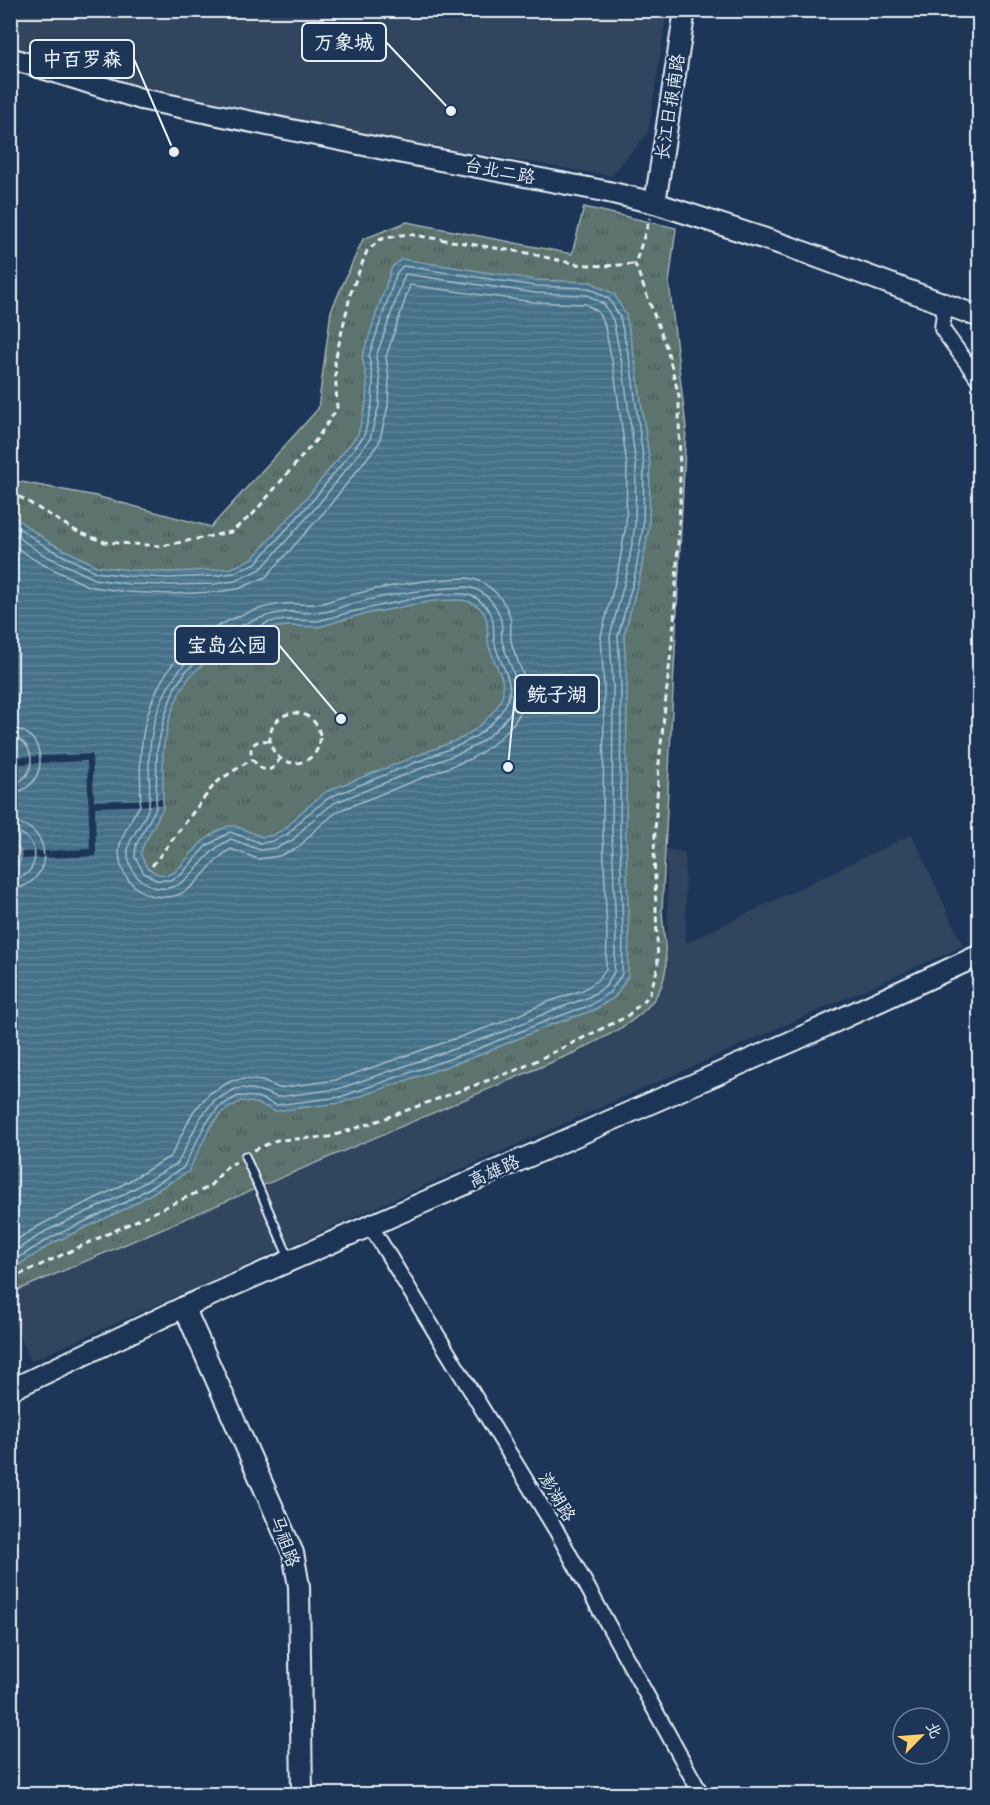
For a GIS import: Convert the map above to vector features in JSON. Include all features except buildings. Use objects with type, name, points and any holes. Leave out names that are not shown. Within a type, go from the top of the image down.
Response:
[{"type":"street","name":"长江日报南路","points":[[655,202],[685,10]]},
{"type":"street","name":"台北二路","points":[[10,58],[141,99],[391,151],[604,190],[655,202],[790,247],[980,317]]},
{"type":"street","points":[[945,306],[942,328],[980,381]]},
{"type":"street","name":"高雄路","points":[[10,1390],[184,1307],[795,1040],[980,955]]},
{"type":"street","name":"澎湖路","points":[[370,1225],[556,1530],[701,1794]]},
{"type":"street","name":"马祖路","points":[[184,1307],[293,1553],[299,1586],[302,1794]]},
{"type":"lane","points":[[245,1156],[290,1260]]},
{"type":"path","points":[[10,1279],[209,1187],[228,1166],[265,1144],[277,1140],[329,1137],[519,1069],[626,1017],[649,996],[658,967],[654,851],[659,763],[674,622],[680,502],[680,396],[667,349],[634,264],[655,202]]},
{"type":"path","points":[[10,491],[76,531],[105,542],[162,546],[231,532],[253,514],[316,440],[337,409],[334,361],[351,292],[368,251],[381,239],[407,234],[526,253],[575,264],[604,266],[634,264]]},
{"type":"path","points":[[288,714],[304,714],[316,724],[319,732],[318,747],[308,759],[292,763],[280,757],[272,748],[270,741],[274,724],[288,714]]},
{"type":"path","points":[[270,741],[256,743],[251,752],[252,759],[258,767],[267,769],[275,765],[280,757]]},
{"type":"path","points":[[152,866],[214,785],[252,759]]},
{"type":"shaded area","points":[[10,11],[667,11],[648,133],[611,176],[397,140],[141,90],[11,53]]},
{"type":"shaded area","points":[[912,834],[963,946],[31,1361],[11,1316],[11,1293],[289,1173],[666,965],[668,915],[666,849],[685,853],[686,943]]},
{"type":"green space","points":[[584,207],[676,228],[669,283],[686,427],[662,911],[666,963],[657,995],[636,1018],[578,1051],[11,1293],[10,480],[96,496],[211,527],[318,409],[331,311],[363,239],[407,222],[572,254]]},
{"type":"water","points":[[402,259],[536,280],[591,282],[614,294],[626,315],[650,464],[649,527],[640,576],[624,635],[627,687],[628,976],[615,997],[594,1010],[553,1024],[477,1056],[341,1103],[275,1111],[256,1103],[241,1101],[222,1112],[211,1126],[188,1172],[127,1208],[53,1243],[11,1270],[10,867],[18,865],[21,855],[20,850],[11,844],[10,771],[16,766],[18,760],[16,754],[10,750],[11,515],[49,542],[97,566],[169,572],[214,570],[232,568],[253,558],[308,496],[358,434],[366,404],[367,381],[362,357],[392,267]],"holes":[[[433,601],[470,602],[482,610],[485,615],[489,646],[502,678],[503,690],[499,704],[481,724],[462,738],[327,791],[300,813],[285,829],[270,836],[262,837],[235,826],[228,826],[201,843],[176,871],[168,875],[158,874],[147,868],[141,855],[142,848],[163,808],[163,751],[169,720],[180,691],[192,674],[214,655],[271,628],[319,627],[356,616]]]},
{"type":"pier","points":[[92,754],[94,801],[162,799],[162,805],[95,807],[96,856],[22,859],[21,852],[90,849],[87,761],[18,764],[18,757]]},
{"type":"place","name":"万象城","points":[[451,111]]},
{"type":"place","name":"中百罗森","points":[[174,152]]},
{"type":"place","name":"宝岛公园","points":[[341,719]]},
{"type":"place","name":"鲩子湖","points":[[508,767]]}]
